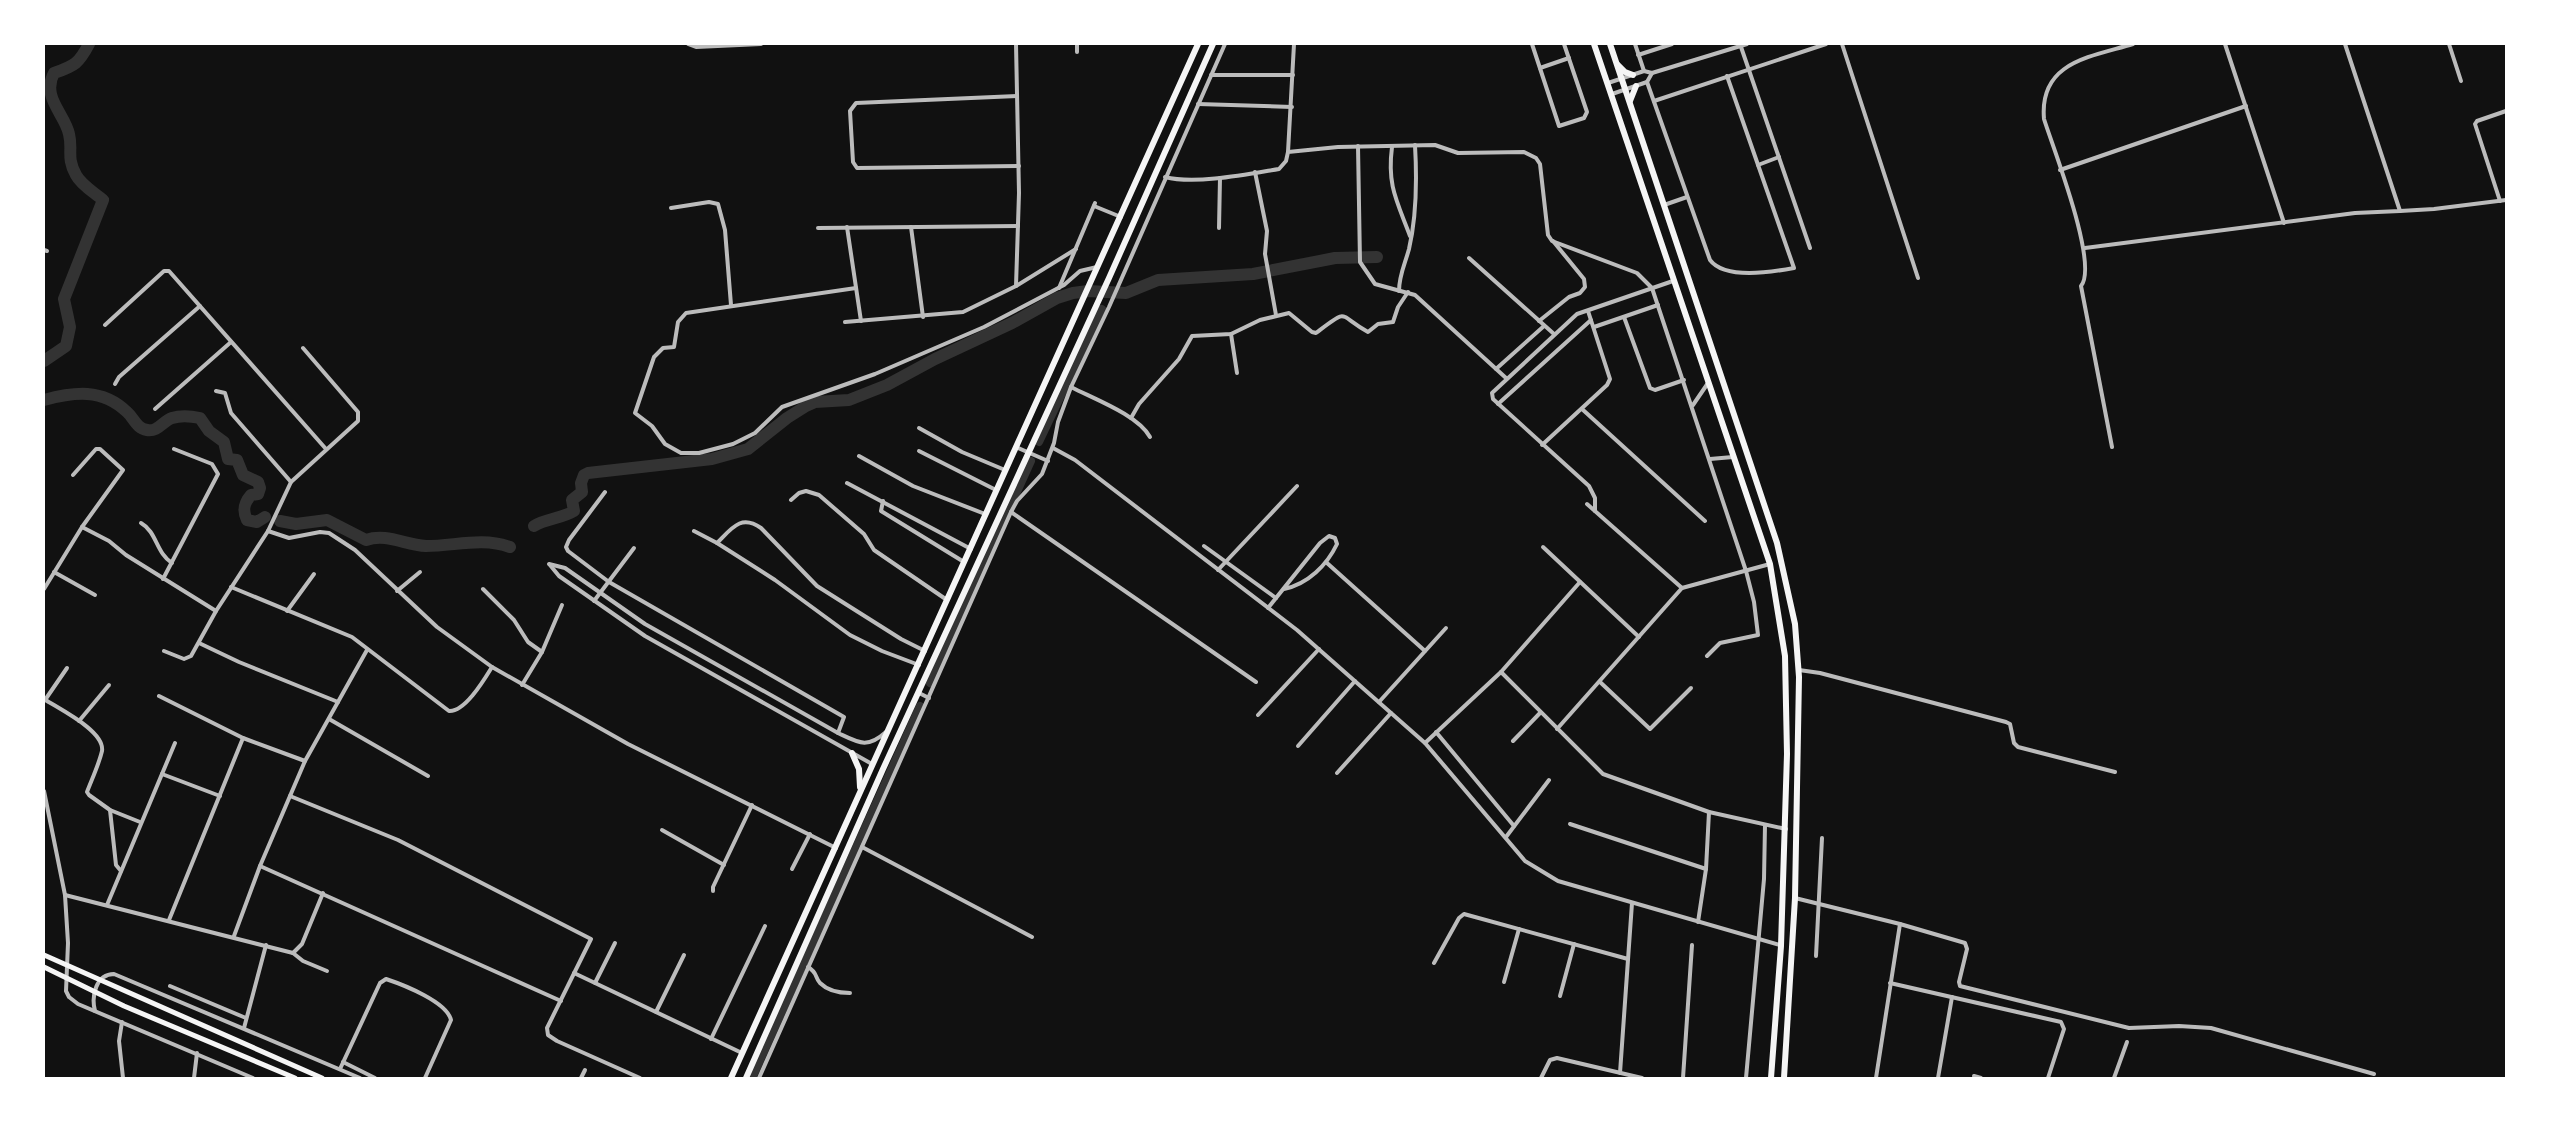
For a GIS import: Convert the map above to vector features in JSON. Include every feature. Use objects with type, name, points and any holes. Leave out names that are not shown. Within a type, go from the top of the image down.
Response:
[{"type":"main road","points":[[731,1078],[1198,44]]},
{"type":"main road","points":[[746,1078],[1213,44]]},
{"type":"main road","points":[[1594,44],[1770,564],[1786,669],[1785,829],[1781,946],[1771,1078]]},
{"type":"main road","points":[[1610,44],[1733,410],[1785,575],[1795,624],[1799,670],[1795,898],[1784,1078]]},
{"type":"main road","points":[[1616,62],[1621,69],[1633,75]]},
{"type":"main road","points":[[1630,101],[1636,86]]},
{"type":"main road","points":[[1719,414],[1733,410]]},
{"type":"main road","points":[[1724,431],[1738,426]]},
{"type":"main road","points":[[852,753],[861,777],[860,791]]},
{"type":"main road","points":[[44,955],[322,1078]]},
{"type":"main road","points":[[44,968],[124,1006],[295,1078]]},
{"type":"street","points":[[688,44],[696,47],[760,44]]},
{"type":"street","points":[[1016,44],[1019,166],[1016,286]]},
{"type":"street","points":[[1077,44],[1077,52]]},
{"type":"street","points":[[759,1078],[1011,512],[1017,501],[1039,480],[1048,461],[1058,422],[1071,387],[1109,307],[1225,44]]},
{"type":"street","points":[[1165,177],[1220,178],[1246,176],[1255,172],[1279,169],[1286,161],[1288,152],[1294,44]]},
{"type":"street","points":[[1532,44],[1559,126],[1584,118],[1586,108],[1564,44]]},
{"type":"street","points":[[1635,44],[1644,71]]},
{"type":"street","points":[[1638,55],[1672,44]]},
{"type":"street","points":[[1741,44],[1810,248]]},
{"type":"street","points":[[1608,83],[1644,71],[1652,73],[1747,44]]},
{"type":"street","points":[[1654,101],[1826,44]]},
{"type":"street","points":[[1842,44],[1918,278]]},
{"type":"street","points":[[2112,447],[2081,286],[2085,281],[2085,248],[2044,119],[2043,109],[2049,83],[2070,65],[2133,44]]},
{"type":"street","points":[[2225,44],[2284,223]]},
{"type":"street","points":[[2345,44],[2400,211]]},
{"type":"street","points":[[2449,44],[2462,81]]},
{"type":"street","points":[[1540,68],[1569,58]]},
{"type":"street","points":[[1611,95],[1647,82],[1652,73]]},
{"type":"street","points":[[1211,75],[1293,75]]},
{"type":"street","points":[[1647,82],[1714,266],[1726,271],[1751,273],[1794,268],[1727,76]]},
{"type":"street","points":[[1017,96],[856,103],[850,111],[853,162],[857,168],[1019,166]]},
{"type":"street","points":[[1198,104],[1292,107]]},
{"type":"street","points":[[2061,170],[2246,106]]},
{"type":"street","points":[[2500,201],[2475,124],[2477,121],[2506,111]]},
{"type":"street","points":[[1399,291],[1401,271],[1409,250],[1418,183],[1415,145]]},
{"type":"street","points":[[1288,152],[1358,146],[1438,145],[1458,153],[1514,151],[1524,152],[1536,158],[1539,164],[1545,228],[1552,241],[1584,279],[1584,290],[1569,297],[1539,321]]},
{"type":"street","points":[[1358,146],[1360,262],[1364,272],[1375,284],[1408,292],[1423,302],[1506,378]]},
{"type":"street","points":[[1392,147],[1389,168],[1391,187],[1410,236]]},
{"type":"street","points":[[1758,165],[1779,157]]},
{"type":"street","points":[[1255,172],[1267,231],[1265,254],[1276,315]]},
{"type":"street","points":[[1219,228],[1220,178]]},
{"type":"street","points":[[1664,205],[1688,197]]},
{"type":"street","points":[[2085,248],[2355,213],[2434,209],[2506,200]]},
{"type":"street","points":[[671,208],[709,202],[718,204],[725,230],[731,305]]},
{"type":"street","points":[[1059,288],[1095,204],[1121,216]]},
{"type":"street","points":[[818,228],[1018,226]]},
{"type":"street","points":[[847,227],[861,321]]},
{"type":"street","points":[[911,227],[924,317]]},
{"type":"street","points":[[1552,241],[1637,273],[1652,288],[1710,459],[1754,603],[1758,635],[1720,643],[1707,656]]},
{"type":"street","points":[[845,322],[963,312],[1016,286],[1076,249]]},
{"type":"street","points":[[1469,258],[1554,334]]},
{"type":"street","points":[[105,325],[166,270],[326,449]]},
{"type":"street","points":[[856,288],[692,311],[682,316],[674,347],[663,348],[654,357],[635,413],[652,426],[665,444],[675,451],[688,454],[733,444],[751,436],[782,407],[886,370],[984,327],[1059,288],[1080,272],[1097,270]]},
{"type":"street","points":[[1596,511],[1595,498],[1589,486],[1498,404],[1493,399],[1492,393],[1577,314],[1673,281]]},
{"type":"street","points":[[1131,418],[1139,404],[1179,359],[1192,336],[1232,334],[1242,327],[1289,313],[1316,333],[1345,315],[1368,332],[1378,324],[1393,322],[1398,307],[1408,292]]},
{"type":"street","points":[[115,384],[119,377],[200,306]]},
{"type":"street","points":[[1594,327],[1658,306]]},
{"type":"street","points":[[1542,445],[1607,386],[1610,379],[1588,311]]},
{"type":"street","points":[[1624,317],[1650,388],[1655,390],[1684,380]]},
{"type":"street","points":[[1498,404],[1592,320]]},
{"type":"street","points":[[1496,369],[1544,326]]},
{"type":"street","points":[[1232,334],[1237,373]]},
{"type":"street","points":[[154,409],[231,342]]},
{"type":"street","points":[[164,651],[180,658],[188,658],[199,643],[216,610],[268,531],[291,482],[358,421],[359,415],[303,348]]},
{"type":"street","points":[[1692,405],[1708,383]]},
{"type":"street","points":[[1071,387],[1131,418],[1146,430],[1150,437]]},
{"type":"street","points":[[216,391],[225,393],[231,413],[291,482]]},
{"type":"street","points":[[1582,409],[1705,521]]},
{"type":"street","points":[[919,428],[962,452],[1006,470]]},
{"type":"street","points":[[1016,447],[1048,461]]},
{"type":"street","points":[[1053,448],[1075,460],[1319,649],[1425,743],[1525,861],[1550,878],[1781,946]]},
{"type":"street","points":[[44,589],[82,527],[123,470],[100,449],[96,449],[74,475]]},
{"type":"street","points":[[163,579],[218,474],[212,464],[174,449]]},
{"type":"street","points":[[919,452],[996,491]]},
{"type":"street","points":[[859,456],[913,486],[986,514]]},
{"type":"street","points":[[1710,459],[1733,457]]},
{"type":"street","points":[[847,483],[971,549]]},
{"type":"street","points":[[1218,570],[1297,486]]},
{"type":"street","points":[[791,500],[799,493],[806,491],[819,495],[864,534],[874,550],[948,600]]},
{"type":"street","points":[[605,492],[566,547],[609,582],[844,717],[838,733]]},
{"type":"street","points":[[883,501],[881,511],[964,563]]},
{"type":"street","points":[[1587,504],[1682,588]]},
{"type":"street","points":[[1011,512],[1256,682]]},
{"type":"street","points":[[717,543],[742,522],[751,522],[761,528],[817,586],[901,639],[925,651]]},
{"type":"street","points":[[141,523],[152,533],[164,556],[172,563]]},
{"type":"street","points":[[82,527],[109,541],[163,579],[216,610]]},
{"type":"street","points":[[268,531],[288,538],[320,532],[329,533],[355,550],[437,627],[492,667],[628,744],[836,848]]},
{"type":"street","points":[[694,531],[775,580],[850,635],[882,651],[919,665]]},
{"type":"street","points":[[1268,608],[1320,543],[1329,536],[1335,538],[1337,544],[1327,563],[1298,586],[1284,590]]},
{"type":"street","points":[[1204,546],[1276,598]]},
{"type":"street","points":[[1543,547],[1640,637]]},
{"type":"street","points":[[594,601],[634,548]]},
{"type":"street","points":[[1327,563],[1425,651]]},
{"type":"street","points":[[873,764],[645,636],[559,576],[549,564],[566,568],[645,624],[856,742],[866,744],[877,740],[890,729]]},
{"type":"street","points":[[1557,729],[1682,588],[1770,564]]},
{"type":"street","points":[[54,572],[95,595]]},
{"type":"street","points":[[397,591],[420,572]]},
{"type":"street","points":[[287,610],[314,574]]},
{"type":"street","points":[[1425,743],[1501,672],[1580,582]]},
{"type":"street","points":[[231,587],[352,637],[450,711],[456,711],[463,706],[492,667]]},
{"type":"street","points":[[483,589],[514,620],[528,642],[542,651]]},
{"type":"street","points":[[522,685],[542,651],[562,605]]},
{"type":"street","points":[[1379,702],[1446,628]]},
{"type":"street","points":[[199,643],[338,702]]},
{"type":"street","points":[[1258,715],[1319,649]]},
{"type":"street","points":[[234,936],[260,866],[305,761],[367,650]]},
{"type":"street","points":[[67,668],[44,700],[79,722],[101,740],[102,750],[87,792],[91,798],[110,810],[140,822]]},
{"type":"street","points":[[1799,670],[1820,673],[2006,722],[2010,724],[2014,743],[2018,747],[2115,772]]},
{"type":"street","points":[[1501,672],[1597,770],[1609,777],[1709,812],[1785,829]]},
{"type":"street","points":[[1298,746],[1355,681]]},
{"type":"street","points":[[1599,682],[1650,729],[1691,688]]},
{"type":"street","points":[[79,722],[109,685]]},
{"type":"street","points":[[919,693],[929,698]]},
{"type":"street","points":[[159,696],[243,738],[305,761]]},
{"type":"street","points":[[1337,773],[1391,713]]},
{"type":"street","points":[[1513,741],[1540,713]]},
{"type":"street","points":[[329,719],[428,776]]},
{"type":"street","points":[[1436,732],[1514,826]]},
{"type":"street","points":[[169,920],[243,738]]},
{"type":"street","points":[[107,905],[175,742]]},
{"type":"street","points":[[162,774],[220,796]]},
{"type":"street","points":[[1506,837],[1549,780]]},
{"type":"street","points":[[44,791],[65,895],[68,943],[67,994],[72,1001],[253,1078]]},
{"type":"street","points":[[290,796],[398,840],[591,939],[547,1028],[551,1039],[640,1078]]},
{"type":"street","points":[[713,891],[752,805]]},
{"type":"street","points":[[110,810],[116,865],[121,871]]},
{"type":"street","points":[[1698,922],[1706,869],[1709,812]]},
{"type":"street","points":[[1570,824],[1706,869]]},
{"type":"street","points":[[1746,1078],[1764,879],[1765,825]]},
{"type":"street","points":[[662,830],[724,865]]},
{"type":"street","points":[[792,869],[810,834]]},
{"type":"street","points":[[1816,956],[1822,838]]},
{"type":"street","points":[[862,847],[1032,937]]},
{"type":"street","points":[[260,866],[561,1001]]},
{"type":"street","points":[[293,953],[302,944],[323,893]]},
{"type":"street","points":[[65,895],[266,945],[293,953],[303,961],[327,971]]},
{"type":"street","points":[[1795,898],[1900,924],[1965,944],[1967,949],[1960,986],[2133,1029],[2179,1026],[2211,1028],[2374,1074]]},
{"type":"street","points":[[1620,1073],[1632,903]]},
{"type":"street","points":[[1434,963],[1462,915],[1628,959]]},
{"type":"street","points":[[1876,1078],[1900,924]]},
{"type":"street","points":[[711,1039],[765,926]]},
{"type":"street","points":[[1504,982],[1519,929]]},
{"type":"street","points":[[595,983],[615,943]]},
{"type":"street","points":[[1560,996],[1574,944]]},
{"type":"street","points":[[244,1028],[266,945]]},
{"type":"street","points":[[1683,1078],[1692,945]]},
{"type":"street","points":[[656,1012],[684,955]]},
{"type":"street","points":[[808,967],[815,972],[819,982],[825,986],[839,992],[850,993]]},
{"type":"street","points":[[574,973],[742,1053]]},
{"type":"street","points":[[95,1011],[93,999],[97,985],[104,976],[114,974],[360,1078]]},
{"type":"street","points":[[340,1069],[380,983],[386,979],[442,1005],[449,1014],[451,1020],[425,1078]]},
{"type":"street","points":[[1890,983],[2063,1024],[2064,1029],[2048,1078]]},
{"type":"street","points":[[170,986],[247,1018]]},
{"type":"street","points":[[1938,1078],[1952,997]]},
{"type":"street","points":[[122,1022],[118,1041],[123,1078]]},
{"type":"street","points":[[2114,1078],[2127,1042]]},
{"type":"street","points":[[194,1078],[197,1053]]},
{"type":"street","points":[[1541,1078],[1553,1058],[1562,1058],[1642,1078]]},
{"type":"street","points":[[343,1062],[375,1078]]},
{"type":"street","points":[[581,1078],[585,1070]]},
{"type":"street","points":[[1974,1076],[1981,1078]]},
{"type":"waterway","points":[[44,361],[66,346],[70,327],[64,299],[103,200],[81,182],[73,169],[67,127],[50,90],[54,73],[76,63],[89,44]]},
{"type":"waterway","points":[[534,526],[574,511],[572,500],[582,492],[581,483],[584,475],[588,473],[712,459],[748,449],[806,406],[815,402],[849,400],[887,385],[1057,298],[1088,291],[1126,293],[1158,280],[1253,274],[1335,258],[1377,257]]},
{"type":"waterway","points":[[1039,442],[1102,309]]},
{"type":"waterway","points":[[44,400],[77,394],[98,396],[117,404],[138,425],[147,430],[157,428],[175,417],[200,418],[209,431],[224,442],[228,459],[237,460],[243,475],[258,482],[260,488],[258,494],[251,495],[245,504],[247,520],[257,522],[265,517]]},
{"type":"waterway","points":[[930,683],[1031,461]]},
{"type":"waterway","points":[[280,521],[296,524],[327,520],[366,540],[381,538],[426,546],[489,543],[510,547]]},
{"type":"waterway","points":[[752,1078],[920,706]]}]
